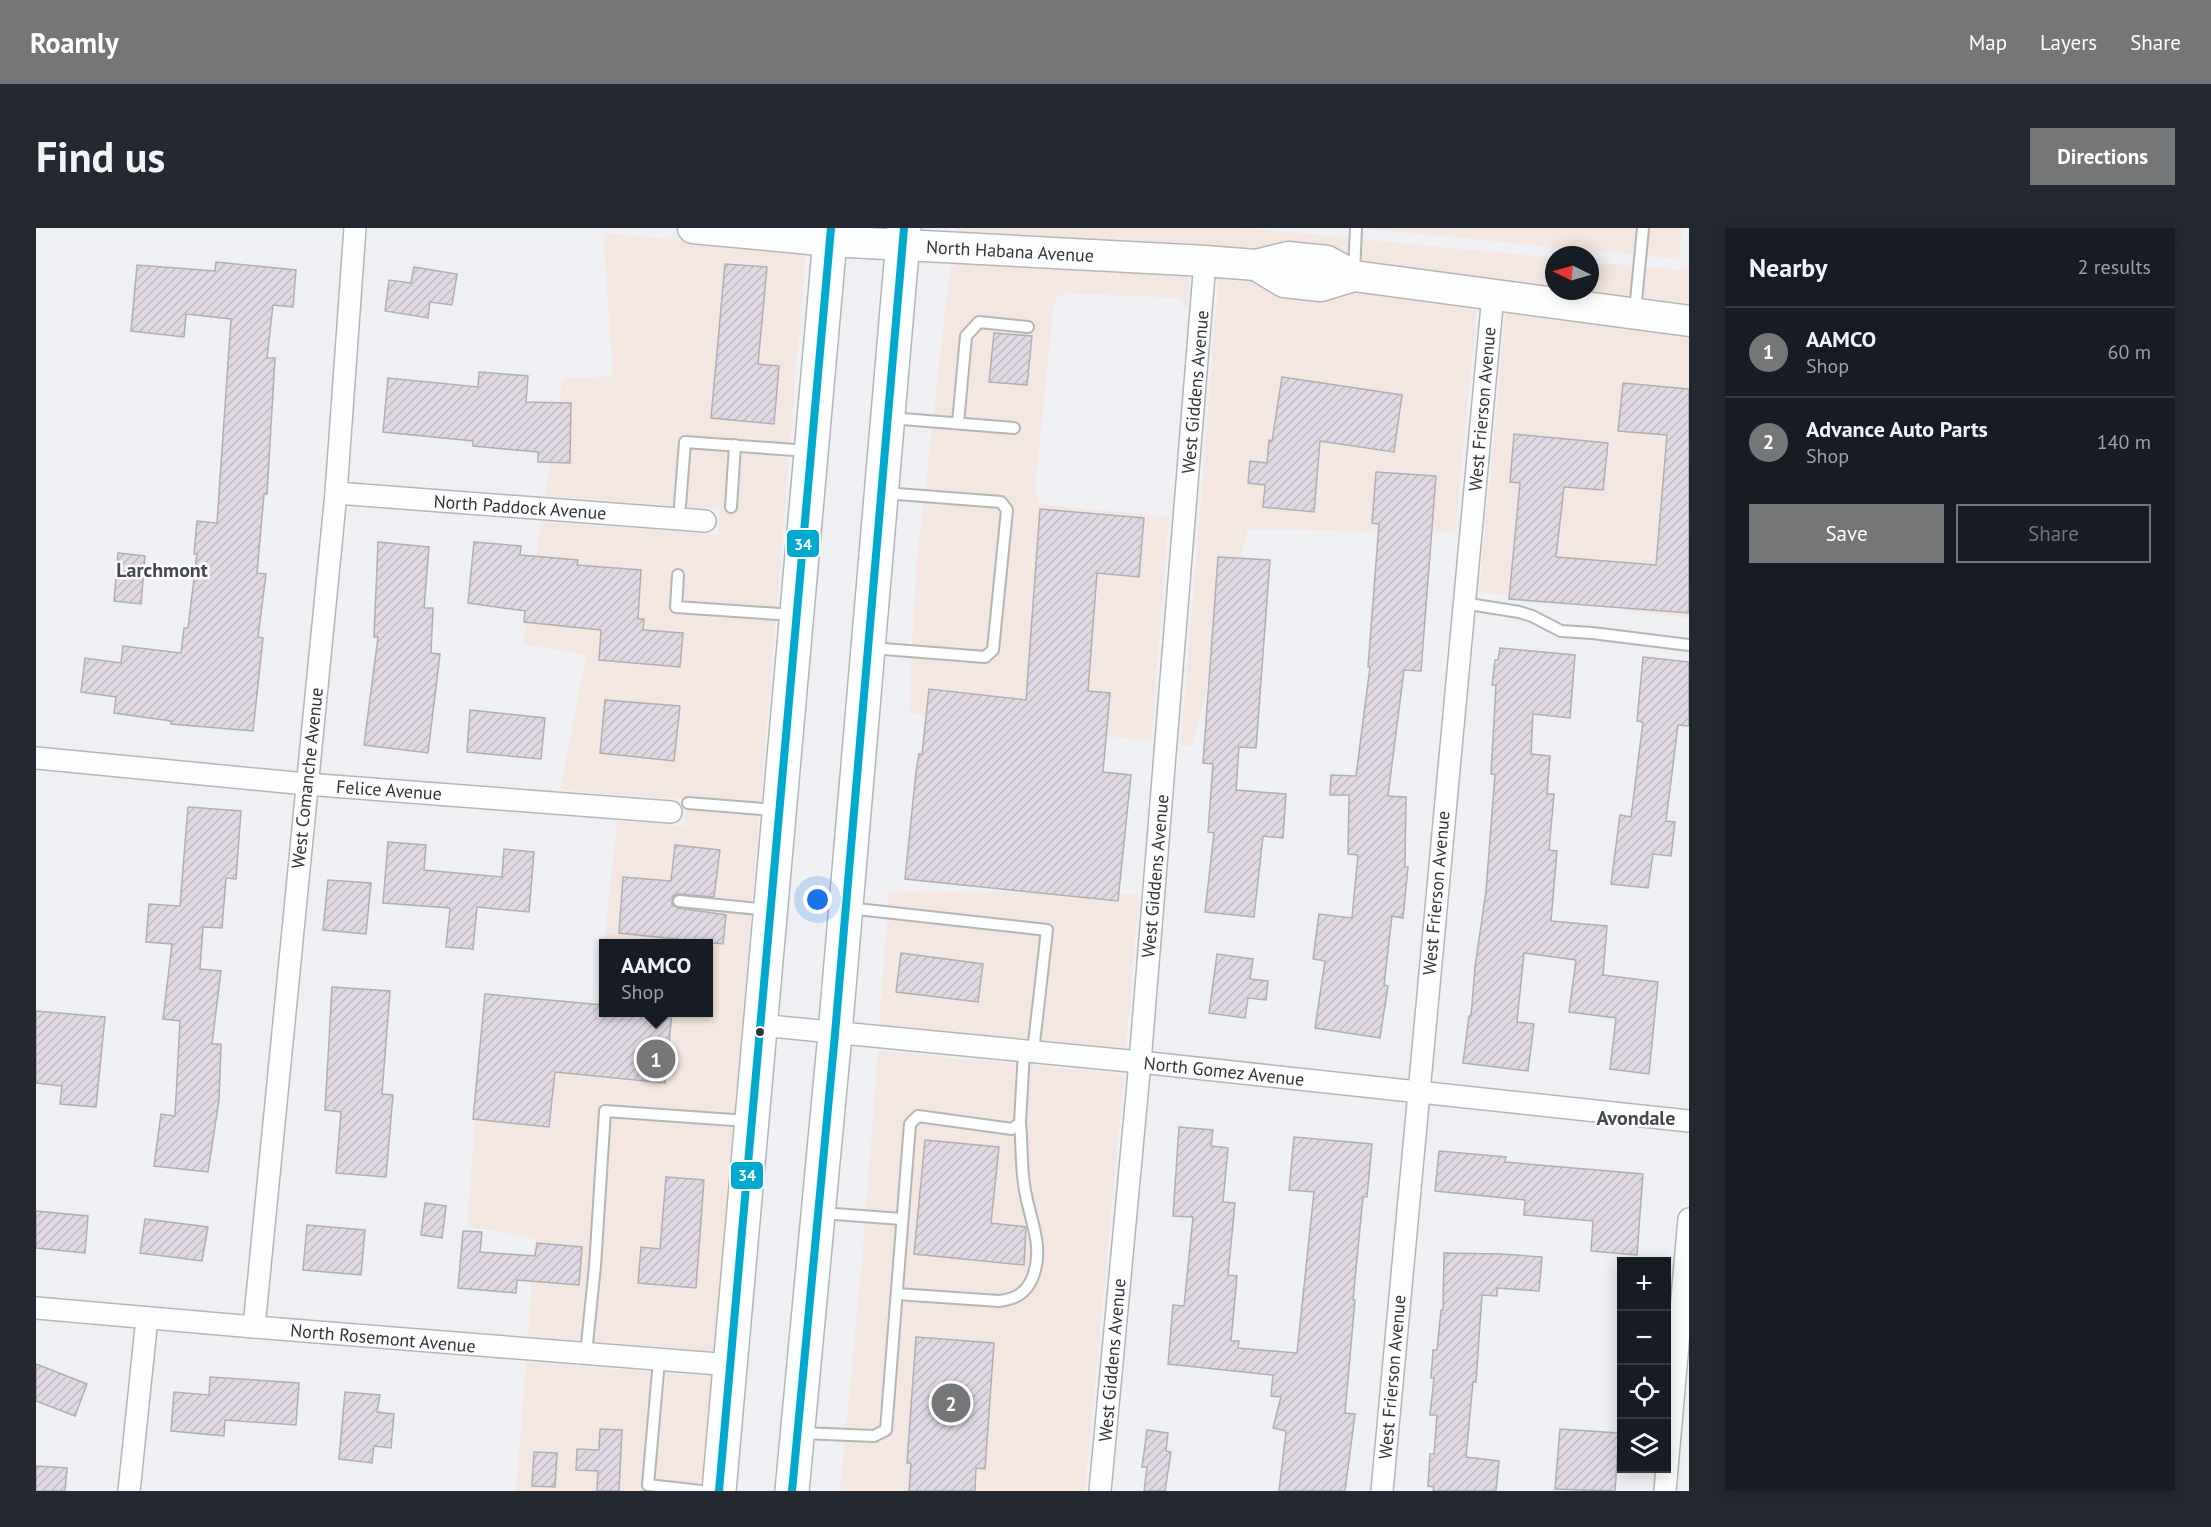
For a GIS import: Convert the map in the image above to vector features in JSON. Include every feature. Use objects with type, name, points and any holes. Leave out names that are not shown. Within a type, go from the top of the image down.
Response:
[{"type":"main road","points":[[719,1491],[831,234]]},
{"type":"main road","points":[[792,1491],[835,1034],[903,237]]},
{"type":"main road","points":[[731,1365],[748,1392],[740,1491]]},
{"type":"street","name":"West Comanche Avenue","points":[[254,1328],[336,493],[355,228]]},
{"type":"street","name":"North Habana Avenue","points":[[693,228],[903,237],[1205,261],[1256,266],[1284,282],[1321,286],[1354,276],[1689,321]]},
{"type":"street","name":"West Giddens Avenue","points":[[1100,1491],[1140,1062],[1205,261]]},
{"type":"street","name":"West Frierson Avenue","points":[[1382,1491],[1493,295]]},
{"type":"street","name":"North Paddock Avenue","points":[[336,493],[705,521]]},
{"type":"street","name":"Felice Avenue","points":[[36,758],[306,784],[680,807]]},
{"type":"street","name":"North Gomez Avenue","points":[[759,1025],[1140,1062],[1689,1121]]},
{"type":"street","points":[[1665,1491],[1689,1219]]},
{"type":"street","name":"North Rosemont Avenue","points":[[36,1308],[254,1328],[731,1365]]},
{"type":"street","points":[[129,1491],[147,1318]]},
{"type":"lane","points":[[1354,276],[1356,228]]},
{"type":"lane","points":[[1635,314],[1643,228]]},
{"type":"lane","points":[[958,423],[966,336],[979,322],[1028,327]]},
{"type":"lane","points":[[887,417],[1014,428]]},
{"type":"lane","points":[[680,506],[684,442],[811,451]]},
{"type":"lane","points":[[731,507],[735,446]]},
{"type":"lane","points":[[867,647],[985,657],[993,650],[1006,510],[1001,502],[881,493]]},
{"type":"lane","points":[[678,575],[676,607],[796,615]]},
{"type":"lane","points":[[1464,603],[1533,616],[1561,631],[1689,645]]},
{"type":"lane","points":[[680,807],[778,811]]},
{"type":"lane","points":[[679,901],[769,910]]},
{"type":"lane","points":[[845,908],[1047,930],[1020,1123],[1024,1183],[1038,1249],[1036,1269],[1028,1287],[1015,1299],[999,1301],[897,1294]]},
{"type":"lane","points":[[586,1354],[595,1266],[605,1111],[751,1121]]},
{"type":"lane","points":[[798,1432],[874,1436],[886,1430],[910,1124],[918,1116],[1012,1129],[1020,1123]]},
{"type":"lane","points":[[818,1213],[902,1220]]},
{"type":"lane","points":[[659,1360],[648,1485],[701,1491]]},
{"type":"shaded area","points":[[955,228],[1246,228],[1545,257],[1545,289],[1365,264],[1363,259],[1356,261],[1258,251],[1252,247],[1248,252],[955,234]]},
{"type":"shaded area","points":[[1357,228],[1682,228],[1679,259],[1599,251],[1599,246],[1545,246]]},
{"type":"shaded area","points":[[603,233],[806,251],[715,1351],[528,1336],[535,1238],[467,1226],[484,999],[597,1008],[599,989],[599,1017],[713,1017],[713,939],[604,939],[617,821],[684,826],[687,800],[560,790],[586,655],[523,644],[541,522],[718,535],[720,509],[545,496],[562,379],[613,376]]},
{"type":"shaded area","points":[[951,260],[1190,273],[1187,307],[1181,300],[1173,298],[1067,293],[1057,297],[1054,303],[1035,493],[1039,502],[1046,505],[1169,517],[1151,741],[909,713],[916,568]]},
{"type":"shaded area","points":[[1599,263],[1678,270],[1685,269],[1689,265],[1689,308],[1599,296]]},
{"type":"shaded area","points":[[1219,275],[1245,278],[1246,282],[1254,280],[1353,290],[1359,294],[1362,290],[1477,306],[1455,533],[1248,529],[1192,746],[1181,745]]},
{"type":"shaded area","points":[[1506,310],[1689,334],[1689,618],[1479,592]]},
{"type":"shaded area","points":[[889,891],[1139,894],[1126,1048],[879,1025]]},
{"type":"shaded area","points":[[878,1051],[1124,1074],[1085,1491],[840,1491],[862,1259]]},
{"type":"shaded area","points":[[526,1362],[713,1377],[704,1491],[516,1491]]},
{"type":"building","points":[[216,262],[296,270],[293,307],[273,305],[267,358],[275,358],[267,494],[264,494],[257,573],[266,574],[258,637],[263,638],[253,731],[171,724],[171,721],[114,713],[116,697],[81,692],[85,658],[121,663],[123,646],[181,653],[184,628],[188,628],[197,554],[194,554],[197,521],[217,523],[231,319],[186,314],[184,337],[131,331],[137,265],[215,271]]},
{"type":"building","points":[[725,264],[767,267],[758,364],[779,366],[774,424],[711,418]]},
{"type":"building","points":[[414,267],[457,274],[452,305],[430,302],[428,318],[385,311],[389,280],[411,283]]},
{"type":"building","points":[[994,333],[1032,336],[1027,385],[989,382]]},
{"type":"building","points":[[479,372],[528,376],[526,402],[571,403],[570,463],[538,462],[538,452],[473,446],[473,441],[383,432],[388,378],[478,387]]},
{"type":"building","points":[[1282,377],[1402,395],[1394,452],[1320,441],[1314,512],[1263,507],[1265,485],[1248,483],[1250,461],[1267,463],[1269,440],[1272,441]]},
{"type":"building","points":[[1623,383],[1689,389],[1689,613],[1509,599],[1520,483],[1510,482],[1514,434],[1608,443],[1603,490],[1564,487],[1556,557],[1656,565],[1667,435],[1618,431]]},
{"type":"building","points":[[1376,472],[1436,476],[1421,671],[1404,670],[1388,796],[1406,797],[1405,867],[1408,867],[1403,918],[1392,916],[1384,985],[1388,986],[1380,1038],[1315,1028],[1325,961],[1313,959],[1319,914],[1352,918],[1358,855],[1348,854],[1349,795],[1330,795],[1331,775],[1356,776],[1370,667],[1368,667],[1379,524],[1372,523]]},
{"type":"building","points":[[1040,509],[1144,518],[1139,577],[1097,573],[1088,691],[1110,693],[1103,772],[1131,775],[1118,901],[905,879],[916,772],[919,754],[922,754],[929,689],[1026,700]]},
{"type":"building","points":[[378,542],[429,547],[424,608],[433,608],[431,653],[440,654],[428,753],[364,745],[378,637],[374,637]]},
{"type":"building","points":[[474,542],[521,546],[520,555],[578,560],[577,565],[641,570],[638,619],[644,619],[643,630],[683,633],[680,667],[599,660],[601,630],[524,622],[525,611],[468,603]]},
{"type":"building","points":[[118,553],[145,556],[141,604],[114,601]]},
{"type":"building","points":[[1218,557],[1270,560],[1256,748],[1239,747],[1236,790],[1286,794],[1283,838],[1263,836],[1254,917],[1205,912],[1214,833],[1208,832],[1213,764],[1203,763]]},
{"type":"building","points":[[1500,648],[1575,655],[1570,718],[1533,714],[1531,754],[1550,756],[1547,794],[1554,794],[1549,850],[1557,851],[1551,921],[1607,926],[1603,975],[1658,982],[1649,1074],[1610,1069],[1616,1018],[1569,1012],[1576,960],[1524,953],[1517,1022],[1534,1024],[1528,1071],[1463,1063],[1486,891],[1495,774],[1491,774],[1496,685],[1492,685],[1495,660],[1498,660]]},
{"type":"building","points":[[1643,657],[1689,662],[1689,726],[1678,725],[1666,821],[1675,822],[1671,856],[1653,854],[1648,888],[1611,884],[1620,815],[1631,817],[1643,722],[1637,721]]},
{"type":"building","points":[[605,700],[680,706],[674,761],[600,753]]},
{"type":"building","points":[[470,710],[545,718],[541,759],[467,752]]},
{"type":"building","points":[[188,807],[241,811],[236,879],[226,878],[222,928],[203,927],[200,969],[221,971],[212,1044],[221,1044],[219,1100],[208,1172],[154,1166],[161,1114],[175,1116],[180,1021],[163,1019],[172,944],[146,942],[149,904],[180,906]]},
{"type":"building","points":[[388,842],[426,845],[424,870],[502,877],[504,849],[534,852],[529,912],[477,907],[473,949],[446,947],[450,908],[383,903]]},
{"type":"building","points":[[675,845],[720,850],[714,897],[679,894],[673,896],[672,905],[678,908],[726,915],[723,944],[713,943],[713,939],[676,939],[619,933],[623,877],[671,881]]},
{"type":"building","points":[[328,880],[371,883],[366,934],[323,930]]},
{"type":"building","points":[[901,953],[983,964],[978,1002],[896,992]]},
{"type":"building","points":[[1217,954],[1253,959],[1250,979],[1268,981],[1266,1000],[1248,998],[1245,1018],[1209,1013]]},
{"type":"building","points":[[332,987],[390,991],[382,1094],[393,1095],[386,1177],[336,1173],[341,1112],[325,1110]]},
{"type":"building","points":[[485,994],[599,1005],[599,1017],[672,1017],[665,1083],[555,1072],[549,1127],[473,1119]]},
{"type":"building","points":[[36,1011],[105,1017],[96,1107],[60,1104],[62,1086],[36,1083]]},
{"type":"building","points":[[1179,1127],[1213,1130],[1211,1146],[1228,1148],[1223,1202],[1235,1203],[1228,1275],[1237,1276],[1231,1341],[1239,1341],[1238,1348],[1297,1353],[1314,1192],[1289,1190],[1294,1137],[1372,1144],[1367,1197],[1363,1197],[1353,1300],[1355,1300],[1345,1413],[1355,1414],[1345,1491],[1279,1491],[1286,1431],[1273,1428],[1281,1397],[1271,1396],[1273,1375],[1168,1364],[1173,1305],[1184,1306],[1193,1217],[1173,1216]]},
{"type":"building","points":[[925,1140],[999,1147],[991,1223],[1026,1227],[1024,1265],[914,1254]]},
{"type":"building","points":[[1439,1151],[1506,1157],[1505,1162],[1643,1174],[1637,1255],[1591,1251],[1593,1221],[1524,1215],[1525,1200],[1435,1191]]},
{"type":"building","points":[[666,1177],[704,1180],[696,1288],[638,1283],[641,1247],[660,1249]]},
{"type":"building","points":[[425,1203],[446,1206],[442,1238],[421,1235]]},
{"type":"building","points":[[36,1211],[88,1216],[85,1253],[36,1248]]},
{"type":"building","points":[[145,1219],[208,1227],[202,1261],[140,1253]]},
{"type":"building","points":[[307,1225],[365,1230],[361,1275],[303,1270]]},
{"type":"building","points":[[463,1231],[482,1232],[480,1252],[535,1256],[537,1243],[582,1247],[579,1285],[517,1280],[516,1293],[458,1288]]},
{"type":"building","points":[[1444,1253],[1542,1257],[1539,1291],[1497,1288],[1497,1296],[1482,1295],[1476,1382],[1473,1382],[1466,1457],[1499,1461],[1496,1491],[1433,1491],[1434,1487],[1428,1486],[1430,1454],[1434,1454],[1437,1415],[1430,1415],[1434,1378],[1431,1378],[1433,1350],[1437,1350],[1441,1310],[1443,1310]]},
{"type":"building","points":[[916,1337],[994,1343],[985,1469],[976,1468],[975,1491],[909,1491],[911,1463],[907,1463]]},
{"type":"building","points":[[36,1364],[87,1384],[75,1416],[36,1401]]},
{"type":"building","points":[[210,1377],[299,1383],[296,1425],[225,1420],[224,1436],[171,1431],[174,1392],[209,1395]]},
{"type":"building","points":[[345,1392],[380,1395],[377,1412],[394,1414],[391,1448],[374,1446],[372,1463],[339,1459]]},
{"type":"building","points":[[600,1429],[622,1430],[619,1491],[597,1491],[598,1471],[576,1470],[577,1449],[599,1450]]},
{"type":"building","points":[[1560,1429],[1617,1433],[1615,1491],[1555,1489]]},
{"type":"building","points":[[1147,1430],[1168,1433],[1166,1451],[1171,1452],[1165,1491],[1144,1491],[1147,1467],[1142,1467]]},
{"type":"building","points":[[534,1452],[557,1453],[555,1487],[532,1486]]},
{"type":"building","points":[[36,1466],[67,1468],[65,1491],[36,1491]]},
{"type":"transit line","name":"34","points":[[719,1491],[831,228]]},
{"type":"transit line","name":"34","points":[[792,1491],[835,1034],[904,228]]},
{"type":"place","name":"AAMCO","points":[[656,1059]]},
{"type":"place","name":"Advance Auto Parts","points":[[951,1403]]},
{"type":"district","name":"Larchmont","points":[[162,570]]},
{"type":"district","name":"Avondale","points":[[1636,1118]]}]
